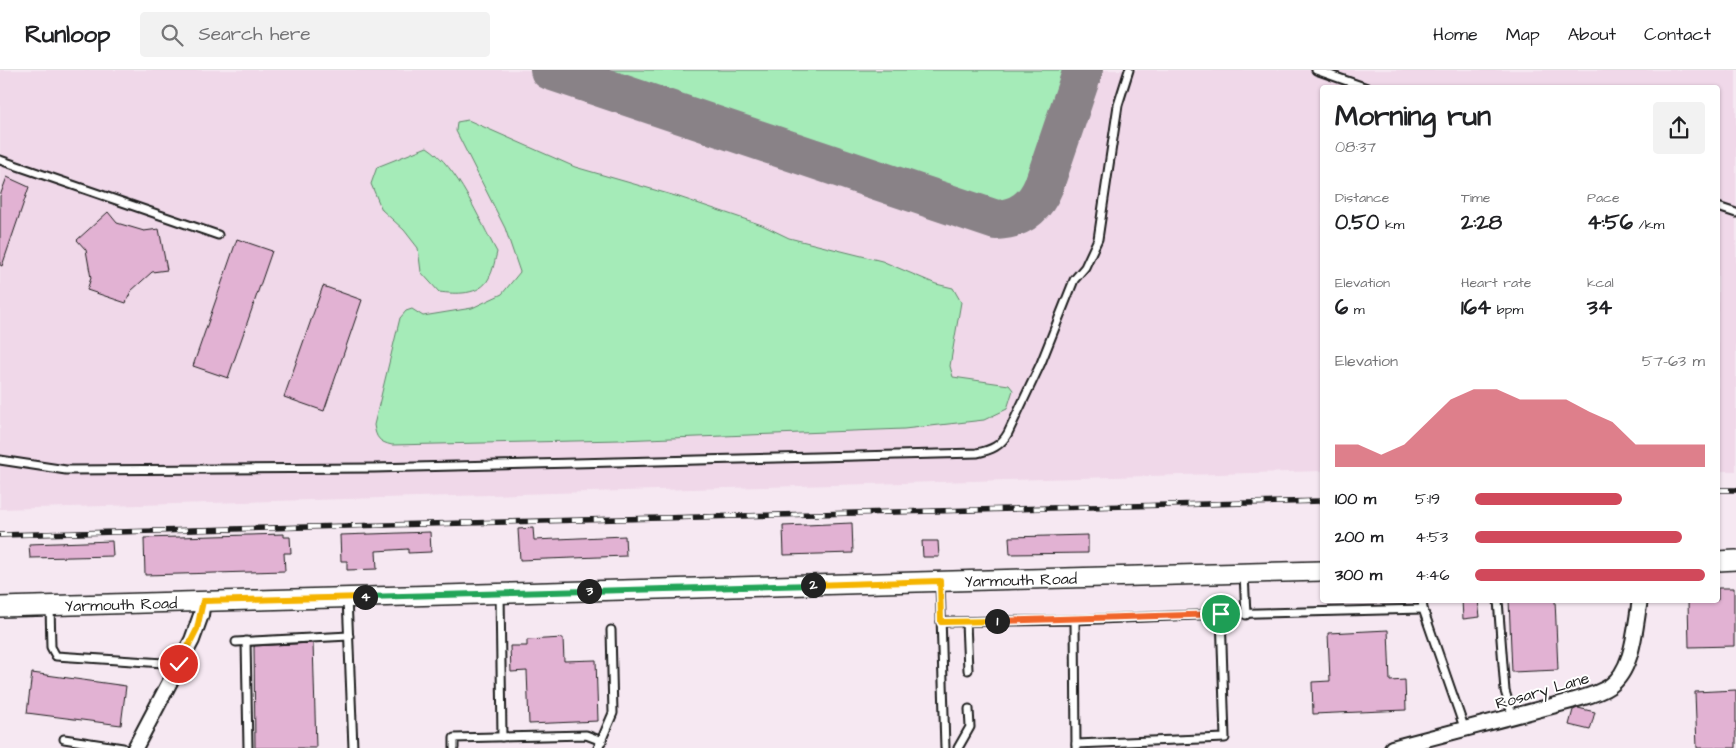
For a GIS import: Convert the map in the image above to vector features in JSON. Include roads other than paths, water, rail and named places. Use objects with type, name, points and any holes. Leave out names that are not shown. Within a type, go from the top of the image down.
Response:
[{"type":"main road","points":[[1720,561],[1736,560]]},
{"type":"main road","name":"Yarmouth Road","points":[[0,607],[1320,571]]},
{"type":"street","points":[[135,748],[197,629],[203,601]]},
{"type":"street","name":"Rosary Lane","points":[[1392,748],[1596,694],[1612,685],[1621,675],[1629,655],[1639,603]]},
{"type":"lane","points":[[0,460],[66,470],[374,468],[977,452],[988,450],[1003,441],[1008,433],[1041,363],[1074,280],[1085,267],[1098,239],[1118,104],[1129,70]]},
{"type":"lane","points":[[1316,70],[1358,85]]},
{"type":"lane","points":[[0,160],[218,235]]},
{"type":"lane","points":[[1720,208],[1736,213]]},
{"type":"lane","points":[[1244,573],[1246,615]]},
{"type":"lane","points":[[940,581],[945,748]]},
{"type":"lane","points":[[500,593],[502,737]]},
{"type":"lane","points":[[347,597],[352,748]]},
{"type":"lane","points":[[1422,603],[1465,730]]},
{"type":"lane","points":[[1498,603],[1505,691],[1513,717]]},
{"type":"lane","points":[[50,606],[52,647],[56,656],[179,664]]},
{"type":"lane","points":[[941,622],[1075,620],[1423,609]]},
{"type":"lane","points":[[1075,620],[1076,746],[1225,738],[1221,614]]},
{"type":"lane","points":[[966,622],[968,670]]},
{"type":"lane","points":[[598,748],[613,713],[611,630]]},
{"type":"lane","points":[[236,642],[349,636]]},
{"type":"lane","points":[[246,641],[248,748]]},
{"type":"lane","points":[[958,748],[970,727],[969,709]]},
{"type":"lane","points":[[454,748],[454,738],[586,735],[602,741]]},
{"type":"lane","points":[[64,739],[123,748]]},
{"type":"railway","points":[[1720,490],[1736,490]]},
{"type":"railway","points":[[0,535],[1320,501]]}]
